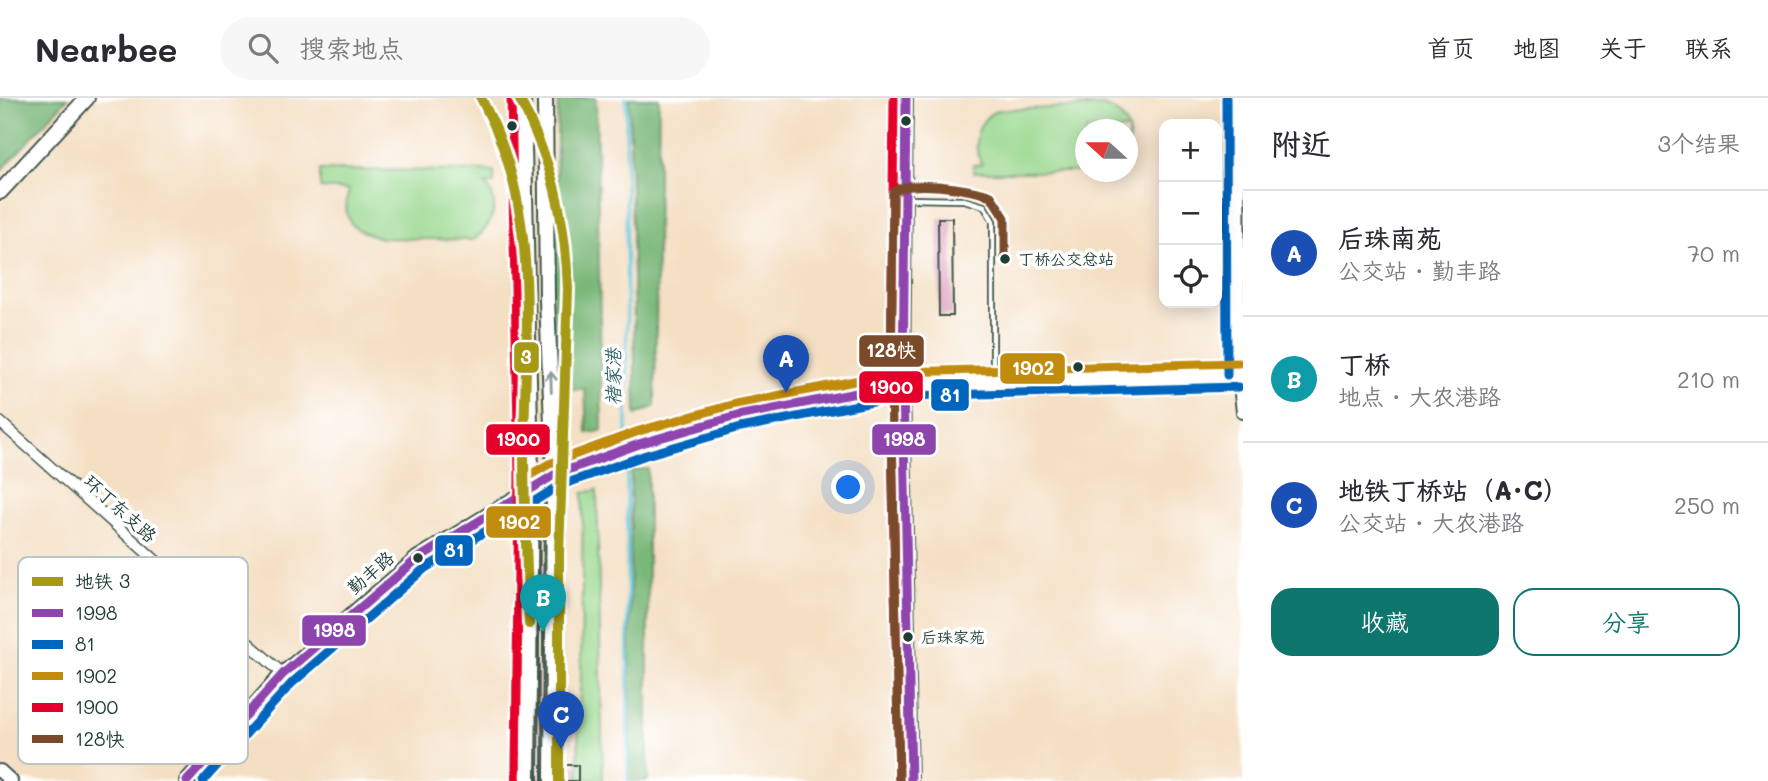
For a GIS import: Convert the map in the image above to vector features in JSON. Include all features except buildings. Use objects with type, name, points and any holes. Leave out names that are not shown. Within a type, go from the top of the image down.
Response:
[{"type":"main road","points":[[0,192],[87,98]]},
{"type":"main road","points":[[523,98],[531,488],[528,781]]},
{"type":"main road","points":[[545,98],[547,299],[554,475],[552,781]]},
{"type":"main road","name":"勤丰路","points":[[248,712],[282,674],[416,559],[554,475],[642,443],[737,415],[903,384],[1241,375]]},
{"type":"main road","name":"勤丰路","points":[[187,781],[202,764]]},
{"type":"street","points":[[906,98],[903,384],[911,781]]},
{"type":"street","points":[[1238,98],[1243,412]]},
{"type":"street","name":"环丁东支路","points":[[0,422],[151,557]]},
{"type":"street","name":"环丁东支路","points":[[248,644],[282,674]]},
{"type":"street","points":[[0,771],[11,781]]},
{"type":"lane","points":[[904,199],[964,200],[984,206],[993,221],[993,383]]},
{"type":"green space","points":[[0,98],[68,98],[0,172]]},
{"type":"green space","points":[[558,98],[596,98],[602,431],[587,433],[585,389],[551,389]]},
{"type":"green space","points":[[629,98],[659,98],[655,406],[636,415]]},
{"type":"green space","points":[[1103,106],[1122,119],[1075,119],[1075,172],[973,172],[973,165],[982,164],[976,141],[980,126],[997,110]]},
{"type":"green space","points":[[320,170],[494,171],[494,184],[485,184],[490,191],[494,207],[485,229],[473,240],[382,238],[363,232],[351,223],[346,210],[349,190],[320,188]]},
{"type":"green space","points":[[648,469],[648,781],[629,781],[631,470]]},
{"type":"green space","points":[[597,490],[603,781],[579,781],[583,493]]},
{"type":"waterway","name":"褚家港","points":[[626,98],[627,443]]},
{"type":"waterway","name":"褚家港","points":[[627,454],[628,781]]},
{"type":"metro line","name":"3","points":[[481,98],[497,132],[511,174],[520,212],[524,251],[527,330],[524,470],[529,624]]},
{"type":"metro line","name":"3","points":[[519,98],[541,145],[555,190],[564,237],[568,289],[559,553],[559,781]]},
{"type":"transit line","name":"1900","points":[[511,98],[519,475],[516,781]]},
{"type":"transit line","name":"1900","points":[[894,98],[891,384],[899,781]]},
{"type":"transit line","name":"1998","points":[[906,98],[903,384],[911,781]]},
{"type":"transit line","name":"81","points":[[1226,98],[1227,375]]},
{"type":"transit line","name":"128快","points":[[899,781],[891,384],[893,193],[911,186],[925,186],[970,190],[991,196],[1005,218],[1005,259]]},
{"type":"transit line","name":"1902","points":[[516,781],[519,488],[523,479],[549,464],[639,431],[735,404],[901,372],[1239,363]]},
{"type":"transit line","name":"1998","points":[[248,713],[283,674],[417,559],[554,475],[642,443],[737,416],[903,384]]},
{"type":"transit line","name":"81","points":[[248,731],[292,683],[424,569],[559,486],[646,455],[740,428],[904,396],[1239,387]]},
{"type":"transit line","name":"1998","points":[[187,781],[202,764]]},
{"type":"transit line","name":"81","points":[[203,781],[218,764]]},
{"type":"place","name":"丁桥公交总站","points":[[1005,259]]},
{"type":"place","name":"后珠南苑","points":[[786,393]]},
{"type":"place","name":"丁桥","points":[[543,632]]},
{"type":"place","name":"后珠家苑","points":[[908,637]]},
{"type":"place","name":"地铁丁桥站（A·C）","points":[[561,749]]}]
